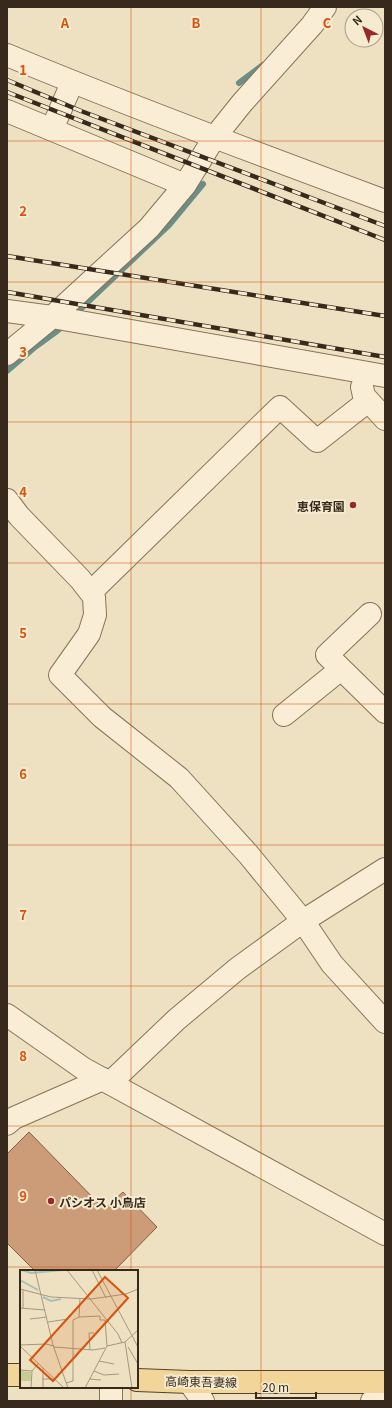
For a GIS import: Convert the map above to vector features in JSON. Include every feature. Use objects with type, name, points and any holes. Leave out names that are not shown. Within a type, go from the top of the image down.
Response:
[{"type":"main road","points":[[7,1375],[20,1376]]},
{"type":"main road","name":"高崎東吾妻線","points":[[138,1380],[189,1382],[385,1382]]},
{"type":"street","points":[[7,354],[52,317],[149,228],[185,184],[214,138],[242,103],[312,25],[325,7]]},
{"type":"street","points":[[7,55],[72,83],[214,138],[385,201]]},
{"type":"street","points":[[52,129],[72,83]]},
{"type":"street","points":[[7,111],[185,184]]},
{"type":"street","points":[[7,311],[52,317],[385,376]]},
{"type":"street","points":[[356,371],[364,396],[385,419]]},
{"type":"street","points":[[90,592],[280,407],[317,441],[368,401]]},
{"type":"street","points":[[7,500],[18,516],[80,579],[94,597],[95,615],[89,634],[60,675],[102,717],[178,778],[248,854],[303,921],[332,964],[380,1008]]},
{"type":"street","points":[[370,614],[327,655],[385,712]]},
{"type":"street","points":[[284,715],[341,669]]},
{"type":"street","points":[[7,1124],[14,1118],[106,1081],[176,1020],[237,970],[303,921],[385,869]]},
{"type":"street","points":[[7,1015],[84,1069],[385,1234]]},
{"type":"street","points":[[189,1382],[203,1401]]},
{"type":"street","points":[[111,1388],[111,1401]]},
{"type":"street","points":[[372,1401],[385,1390]]},
{"type":"building","name":"パシオス 小鳥店","points":[[29,1132],[104,1209],[123,1192],[157,1227],[115,1270],[34,1270],[7,1243],[7,1154]]},
{"type":"waterway","points":[[239,83],[263,65]]},
{"type":"waterway","points":[[73,316],[169,225],[203,184]]},
{"type":"waterway","points":[[7,371],[65,324]]},
{"type":"railway","points":[[7,80],[81,111],[385,226]]},
{"type":"railway","points":[[7,92],[385,240]]},
{"type":"railway","points":[[7,256],[385,316]]},
{"type":"railway","points":[[7,292],[385,357]]},
{"type":"place","name":"恵保育園","points":[[353,505]]},
{"type":"place","name":"パシオス 小鳥店","points":[[51,1201]]}]
